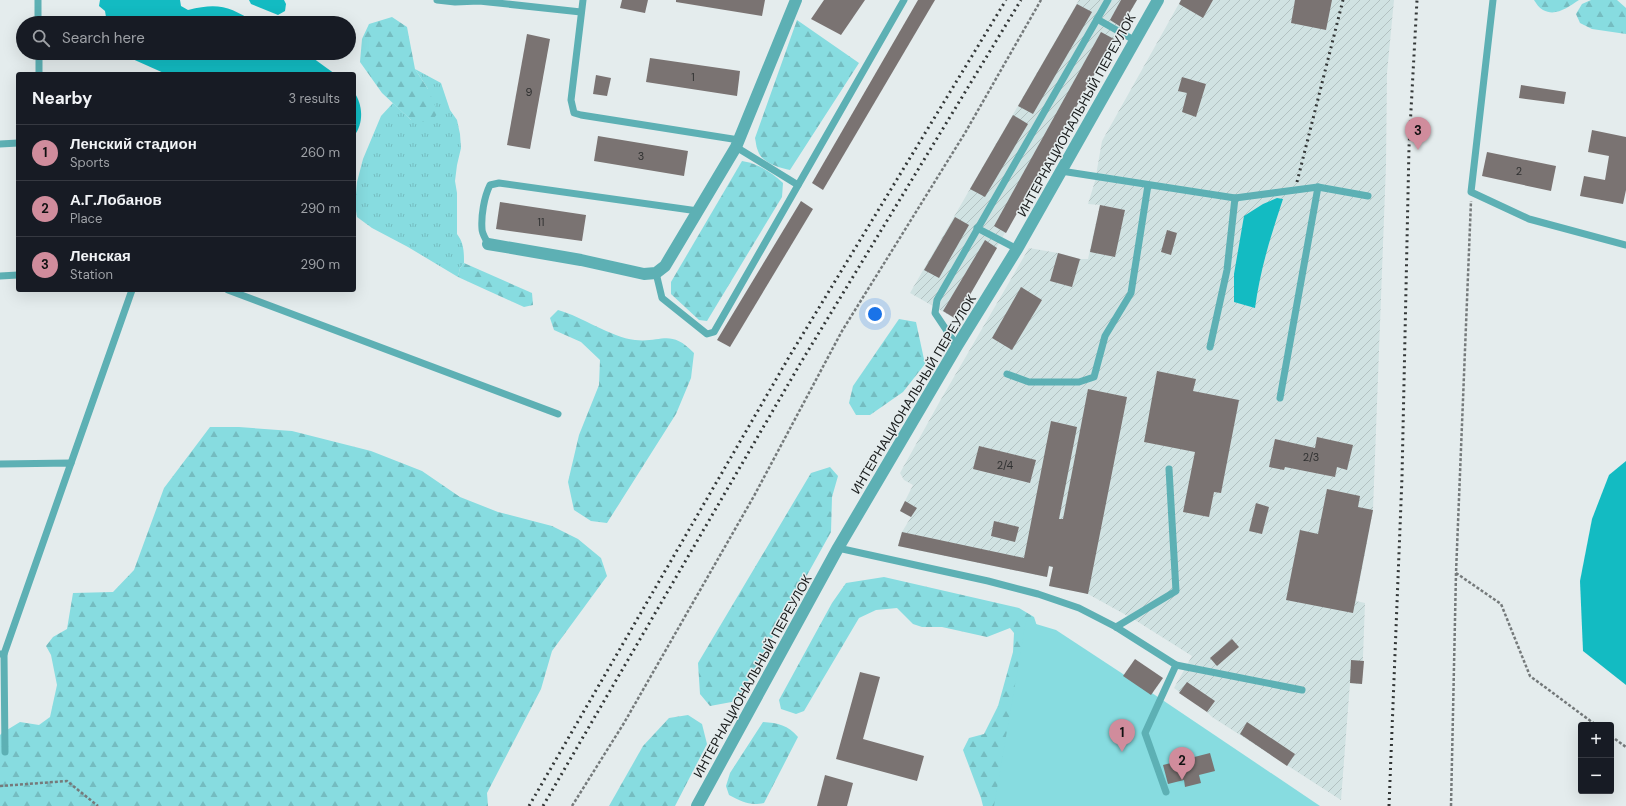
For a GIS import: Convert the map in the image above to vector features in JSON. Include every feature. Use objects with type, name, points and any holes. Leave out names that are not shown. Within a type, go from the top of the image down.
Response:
[{"type":"street","points":[[488,244],[581,260],[644,274],[656,273],[665,266],[737,143],[796,0]]},
{"type":"street","name":"ИНТЕРНАЦИОНАЛЬНЫЙ ПЕРЕУЛОК","points":[[697,806],[838,548],[957,346],[1017,249],[1158,0]]},
{"type":"lane","points":[[38,0],[38,16]]},
{"type":"lane","points":[[438,0],[455,2],[479,1],[581,12]]},
{"type":"lane","points":[[583,0],[571,100],[574,113],[737,143],[798,185]]},
{"type":"lane","points":[[656,273],[662,298],[707,334],[714,332],[904,0]]},
{"type":"lane","points":[[957,346],[935,313],[936,300],[1108,0]]},
{"type":"lane","points":[[1493,0],[1471,192],[1529,219],[1626,245]]},
{"type":"lane","points":[[1097,19],[1134,40]]},
{"type":"lane","points":[[39,60],[39,72]]},
{"type":"lane","points":[[0,144],[16,143]]},
{"type":"lane","points":[[1061,171],[1235,198],[1318,187],[1368,196]]},
{"type":"lane","points":[[488,244],[482,230],[486,198],[490,185],[499,183],[698,211]]},
{"type":"lane","points":[[1007,374],[1029,382],[1079,382],[1094,377],[1105,336],[1131,293],[1148,185]]},
{"type":"lane","points":[[1280,398],[1318,187]]},
{"type":"lane","points":[[1210,346],[1227,270],[1235,198]]},
{"type":"lane","points":[[977,228],[1017,249]]},
{"type":"lane","points":[[0,276],[16,275]]},
{"type":"lane","points":[[6,752],[2,654],[131,292]]},
{"type":"lane","points":[[233,292],[558,414]]},
{"type":"lane","points":[[0,464],[71,463]]},
{"type":"lane","points":[[1116,627],[1176,591],[1169,469]]},
{"type":"lane","points":[[838,548],[988,581],[1038,594],[1079,608],[1116,627],[1176,665],[1302,690]]},
{"type":"lane","points":[[1166,792],[1146,733],[1176,665]]},
{"type":"path","points":[[572,806],[624,723],[754,496],[842,331],[965,133],[1041,0]]},
{"type":"path","points":[[1451,806],[1456,573],[1471,192]]},
{"type":"path","points":[[1456,573],[1501,604],[1530,676],[1592,722]]},
{"type":"path","points":[[1614,738],[1626,747]]},
{"type":"path","points":[[0,786],[67,780],[98,806]]},
{"type":"shaded area","points":[[100,0],[180,0],[181,6],[188,10],[208,6],[217,6],[244,16],[106,16],[105,11],[99,6]]},
{"type":"shaded area","points":[[249,0],[284,0],[286,4],[285,11],[278,15],[251,4]]},
{"type":"shaded area","points":[[1079,0],[1137,0],[956,319],[910,293]]},
{"type":"shaded area","points":[[1181,0],[1394,0],[1387,73],[1386,165],[1373,510],[1356,601],[1365,603],[1362,684],[1350,683],[1341,800],[1212,717],[1174,688],[1192,656],[1135,620],[1088,594],[1049,586],[1053,567],[1049,567],[1047,577],[898,546],[902,532],[911,517],[900,511],[913,485],[904,480],[900,473],[1029,248],[1058,253],[1080,259],[1088,259],[1100,205],[1088,204],[1095,181],[1102,141]]},
{"type":"shaded area","points":[[135,60],[316,60],[332,72],[162,72]]},
{"type":"shaded area","points":[[356,95],[361,108],[361,120],[356,133]]},
{"type":"shaded area","points":[[1277,198],[1283,199],[1263,266],[1255,308],[1234,302],[1234,274],[1244,216],[1263,204]]},
{"type":"shaded area","points":[[1626,461],[1626,685],[1583,651],[1580,581],[1592,519],[1609,475]]},
{"type":"green space","points":[[1534,0],[1579,0],[1571,6],[1557,12],[1548,12],[1542,9]]},
{"type":"green space","points":[[1591,0],[1617,0],[1626,8],[1626,34],[1592,29],[1580,23],[1576,14],[1582,4]]},
{"type":"green space","points":[[392,17],[407,27],[415,69],[428,89],[438,113],[430,123],[411,120],[382,93],[360,62],[362,39],[369,24]]},
{"type":"green space","points":[[797,20],[859,63],[790,170],[776,166],[763,159],[757,149],[755,138]]},
{"type":"green space","points":[[415,69],[441,83],[450,110],[457,120],[460,134],[461,148],[455,181],[457,193],[457,234],[464,251],[464,263],[460,268],[458,277],[408,247],[372,228],[357,217],[356,211],[357,182],[363,159],[381,116],[393,103],[411,120],[428,89]]},
{"type":"green space","points":[[742,161],[754,164],[764,169],[783,183],[782,197],[707,321],[699,320],[671,294],[671,282]]},
{"type":"green space","points":[[464,263],[532,293],[533,305],[524,307],[458,277],[460,268]]},
{"type":"green space","points":[[558,310],[626,338],[635,340],[672,339],[686,345],[694,353],[691,378],[676,414],[607,523],[591,521],[574,510],[568,482],[579,435],[599,385],[600,360],[581,342],[554,330],[550,318]]},
{"type":"green space","points":[[899,319],[916,322],[925,364],[903,392],[870,415],[856,415],[849,403],[853,386]]},
{"type":"green space","points":[[210,427],[239,427],[292,431],[371,451],[422,471],[460,497],[498,512],[552,526],[578,539],[601,558],[607,576],[552,651],[541,689],[487,793],[488,806],[0,806],[0,735],[20,722],[39,725],[50,717],[57,685],[51,655],[46,646],[53,637],[67,629],[73,593],[113,592],[134,570],[164,488]]},
{"type":"green space","points":[[830,467],[838,476],[832,497],[831,532],[737,701],[710,706],[700,694],[698,663],[811,473]]},
{"type":"green space","points":[[884,577],[1019,608],[1034,617],[1040,635],[1006,806],[983,806],[963,750],[969,738],[984,734],[998,706],[1013,652],[1014,633],[1010,628],[987,637],[942,627],[922,627],[913,624],[897,608],[876,610],[859,618],[804,711],[796,714],[781,709],[779,700],[832,603],[846,583]]},
{"type":"green space","points":[[1026,621],[1056,630],[1320,806],[994,806]]},
{"type":"green space","points":[[688,715],[702,724],[707,744],[675,806],[609,806],[643,746],[669,718]]},
{"type":"green space","points":[[763,722],[782,725],[798,737],[764,803],[750,804],[729,795],[726,786],[730,773]]},
{"type":"building","points":[[622,0],[648,0],[645,13],[620,8]]},
{"type":"building","points":[[676,0],[765,0],[762,16],[676,2]]},
{"type":"building","points":[[824,0],[865,0],[841,35],[811,19]]},
{"type":"building","points":[[918,0],[935,0],[823,190],[812,183]]},
{"type":"building","points":[[1121,0],[1137,0],[1121,27],[1110,20]]},
{"type":"building","points":[[1181,0],[1213,0],[1203,18],[1179,4]]},
{"type":"building","points":[[1295,0],[1332,0],[1326,30],[1291,23]]},
{"type":"building","points":[[1077,4],[1092,12],[1033,114],[1018,106]]},
{"type":"building","points":[[1101,32],[1114,39],[1006,233],[994,226]]},
{"type":"building","points":[[527,34],[550,39],[530,149],[507,145]]},
{"type":"building","points":[[650,58],[740,71],[737,96],[646,82]]},
{"type":"building","points":[[596,75],[611,78],[607,96],[593,94]]},
{"type":"building","points":[[1182,77],[1206,84],[1196,117],[1182,112],[1187,93],[1178,91]]},
{"type":"building","points":[[1521,85],[1566,92],[1564,104],[1519,98]]},
{"type":"building","points":[[1013,115],[1028,124],[985,197],[970,189]]},
{"type":"building","points":[[1592,130],[1626,137],[1626,190],[1623,204],[1580,196],[1584,176],[1605,180],[1609,156],[1588,152]]},
{"type":"building","points":[[598,136],[688,151],[684,176],[594,161]]},
{"type":"building","points":[[1487,152],[1556,166],[1551,191],[1482,176]]},
{"type":"building","points":[[801,201],[813,209],[730,347],[717,340]]},
{"type":"building","points":[[500,202],[586,215],[582,241],[496,229]]},
{"type":"building","points":[[1100,205],[1125,210],[1115,257],[1090,252]]},
{"type":"building","points":[[955,217],[969,225],[939,278],[924,270]]},
{"type":"building","points":[[1167,230],[1177,233],[1171,255],[1161,252]]},
{"type":"building","points":[[985,240],[997,248],[956,319],[943,311]]},
{"type":"building","points":[[1058,253],[1080,259],[1072,287],[1050,281]]},
{"type":"building","points":[[1021,287],[1042,300],[1012,350],[992,338]]},
{"type":"building","points":[[1157,371],[1196,379],[1193,391],[1239,400],[1221,493],[1214,492],[1209,517],[1183,512],[1195,452],[1144,442]]},
{"type":"building","points":[[1088,389],[1127,397],[1088,594],[1049,586],[1053,567],[1049,566],[1047,577],[898,546],[902,532],[1024,558],[1051,421],[1077,427],[1059,519],[1063,519]]},
{"type":"building","points":[[1317,437],[1353,445],[1347,470],[1337,467],[1335,477],[1285,467],[1284,470],[1269,467],[1275,439],[1315,448]]},
{"type":"building","points":[[979,446],[1036,460],[1030,483],[973,469]]},
{"type":"building","points":[[1327,489],[1360,496],[1358,507],[1373,510],[1353,613],[1286,600],[1300,530],[1318,534]]},
{"type":"building","points":[[905,501],[917,508],[911,517],[900,511]]},
{"type":"building","points":[[1256,503],[1269,507],[1262,534],[1249,531]]},
{"type":"building","points":[[994,521],[1019,527],[1015,542],[991,536]]},
{"type":"building","points":[[1232,639],[1239,647],[1217,666],[1210,658]]},
{"type":"building","points":[[1135,659],[1163,678],[1151,695],[1123,676]]},
{"type":"building","points":[[1351,660],[1364,661],[1362,684],[1350,683]]},
{"type":"building","points":[[860,672],[880,677],[863,739],[924,756],[917,781],[836,759]]},
{"type":"building","points":[[1187,682],[1215,701],[1207,712],[1179,693]]},
{"type":"building","points":[[1247,722],[1295,754],[1287,766],[1240,734]]},
{"type":"building","points":[[1210,753],[1215,771],[1199,775],[1201,783],[1185,787],[1184,780],[1168,784],[1163,765]]},
{"type":"building","points":[[825,775],[853,783],[847,806],[817,806]]},
{"type":"railway","points":[[529,806],[789,357],[1006,0]]},
{"type":"railway","points":[[543,806],[800,364],[1021,0]]},
{"type":"railway","points":[[1297,182],[1343,0]]},
{"type":"railway","points":[[1389,806],[1402,477],[1409,147],[1417,0]]},
{"type":"place","name":"Ленская","points":[[1418,150]]},
{"type":"place","name":"Ленский стадион","points":[[1122,752]]},
{"type":"place","name":"А.Г.Лобанов","points":[[1182,780]]}]
